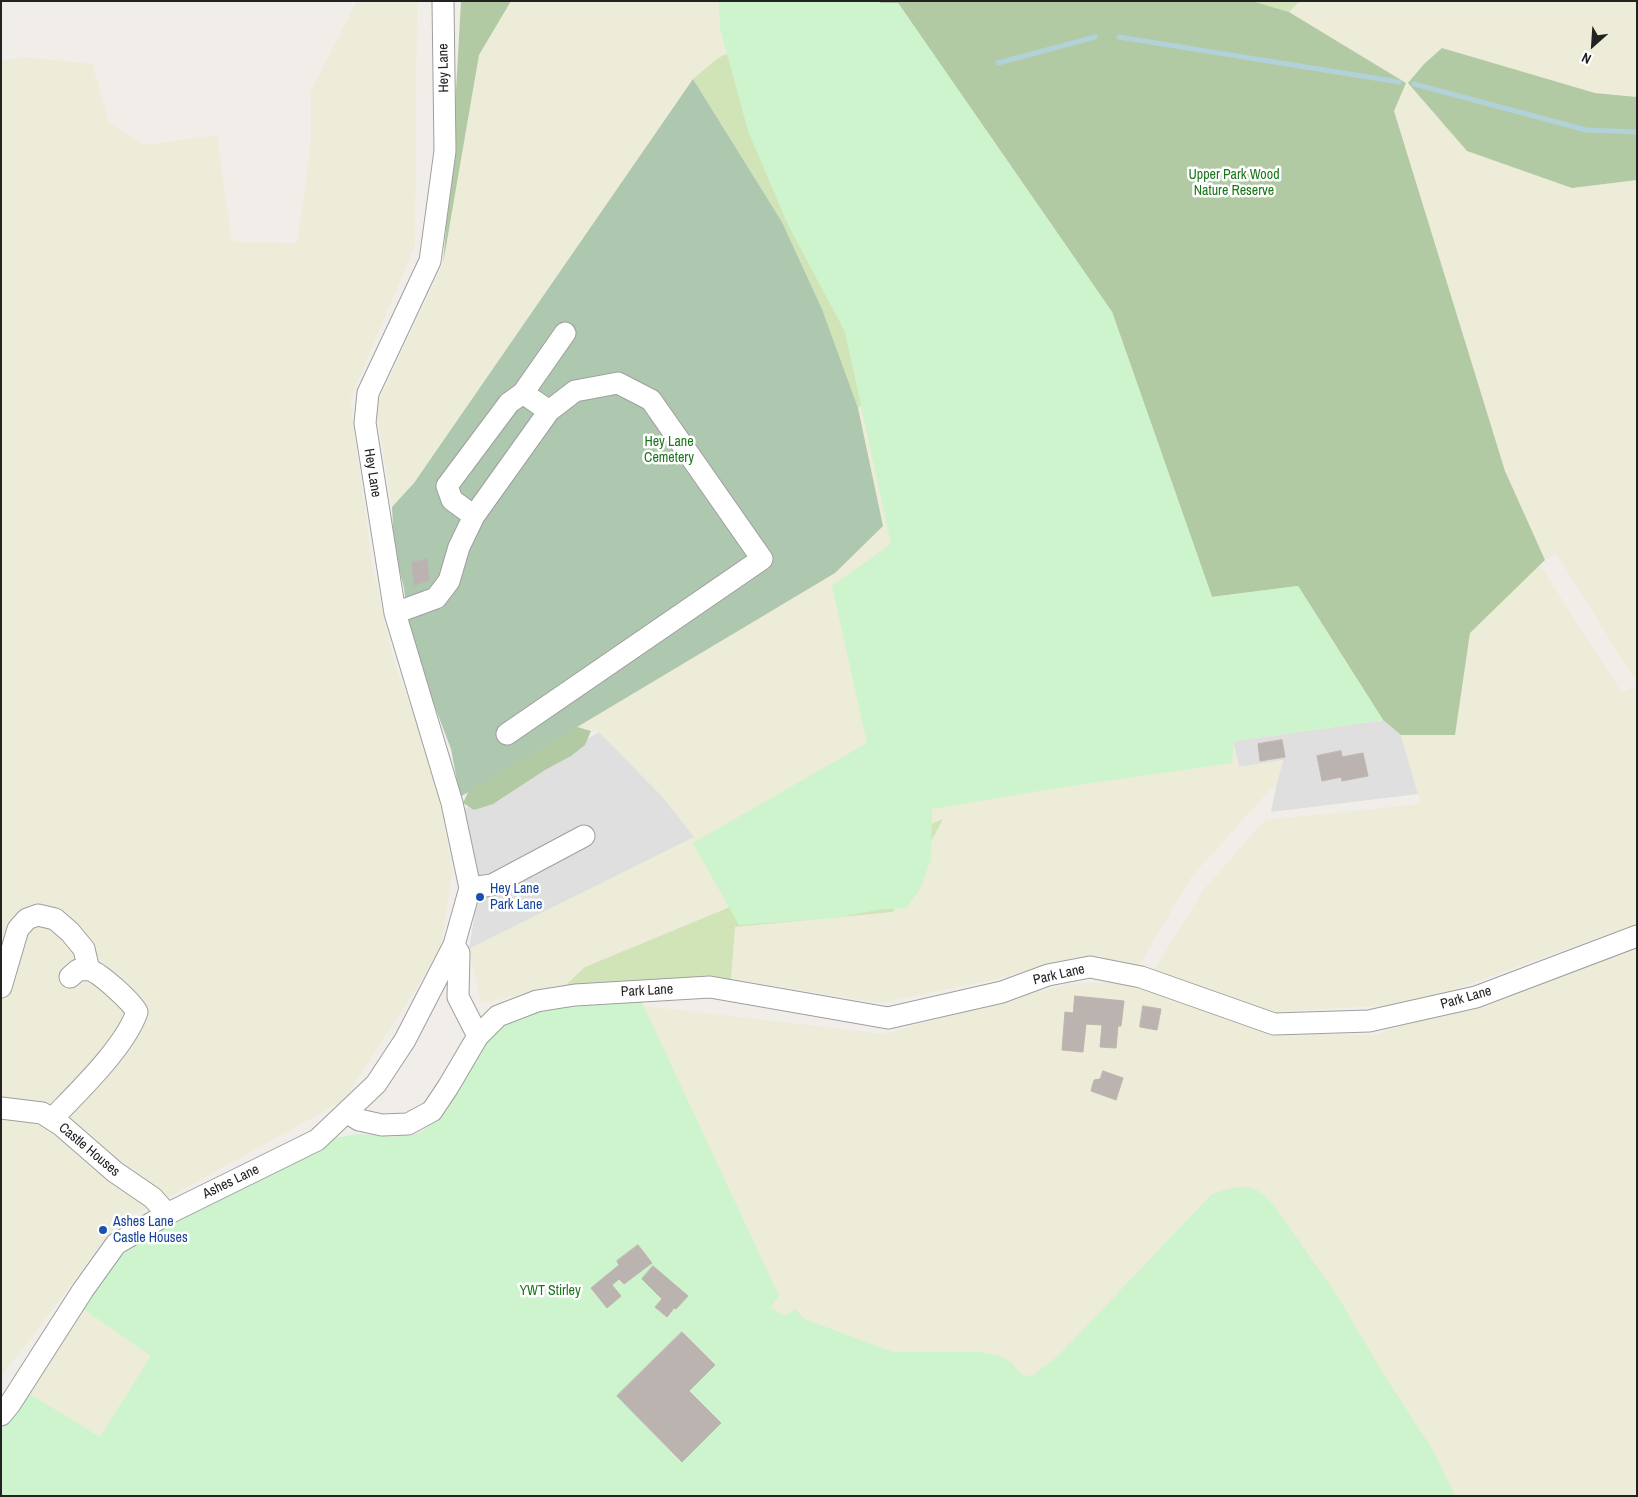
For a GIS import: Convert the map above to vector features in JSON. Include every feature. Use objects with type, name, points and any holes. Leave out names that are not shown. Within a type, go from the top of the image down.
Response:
[{"type":"street","name":"Hey Lane","points":[[443,1],[445,151],[430,261],[368,393],[365,423],[372,478],[395,613],[452,803],[470,888],[454,945]]},
{"type":"street","points":[[474,516],[452,500],[446,486],[509,403],[523,392],[565,333]]},
{"type":"street","points":[[395,613],[436,598],[448,581],[459,547],[474,516],[549,411],[575,391],[618,383],[650,400],[762,559],[507,734]]},
{"type":"street","points":[[523,392],[549,411]]},
{"type":"street","points":[[470,888],[492,884],[584,836]]},
{"type":"street","points":[[1,987],[18,929],[27,919],[38,915],[55,919],[70,932],[84,949],[80,973],[122,995],[133,1004],[137,1012],[133,1024],[108,1057],[52,1119]]},
{"type":"street","name":"Park Lane","points":[[348,1113],[359,1120],[382,1125],[408,1124],[432,1111],[478,1036],[498,1016],[537,1001],[575,995],[710,987],[888,1018],[1002,992],[1048,975],[1090,968],[1141,977],[1274,1024],[1369,1021],[1476,997],[1637,936]]},
{"type":"street","points":[[454,945],[459,953],[458,997],[478,1036]]},
{"type":"street","name":"Ashes Lane","points":[[1,1414],[10,1404],[83,1290],[116,1244],[167,1214],[317,1140],[348,1113],[376,1084],[405,1040],[454,945]]},
{"type":"street","name":"Castle Houses","points":[[1,1108],[42,1113],[61,1124],[115,1172],[152,1198],[167,1214]]},
{"type":"shaded area","points":[[1383,720],[1401,735],[1418,794],[1271,812],[1283,761],[1239,767],[1233,741]]},
{"type":"shaded area","points":[[599,732],[661,795],[695,837],[469,949],[479,890],[463,810]]},
{"type":"green space","points":[[357,1],[417,1],[415,245],[350,400],[373,569],[395,665],[432,763],[453,871],[440,951],[344,1100],[148,1209],[123,1216],[1,1377],[1,61],[25,57],[92,64],[109,122],[145,145],[217,135],[232,242],[297,243],[311,143],[311,91]]},
{"type":"green space","points":[[461,1],[511,1],[479,55],[443,264],[453,144]]},
{"type":"green space","points":[[511,1],[879,1],[1298,586],[1383,720],[1233,741],[1239,767],[1283,760],[1277,782],[1192,876],[1138,967],[1076,957],[998,979],[880,1003],[731,979],[735,927],[893,912],[942,819],[565,986],[481,1003],[469,949],[694,837],[661,795],[599,732],[574,726],[883,526],[858,408],[930,345],[693,79],[414,483],[392,507],[376,407],[443,264],[479,55]]},
{"type":"green space","points":[[719,1],[879,1],[880,3],[898,3],[1112,312],[1212,597],[1298,586],[1383,720],[1234,741],[1232,763],[1057,788],[932,809],[931,859],[921,887],[906,908],[878,910],[834,918],[739,925],[693,843],[867,743],[832,586],[891,544],[845,332],[788,225],[748,131],[720,28]]},
{"type":"green space","name":"Upper Park Wood Nature Reserve","points":[[879,1],[1252,1],[1289,12],[1406,83],[1394,111],[1505,471],[1545,560],[1470,633],[1455,735],[1401,735],[1383,720],[1298,586],[1212,597],[1112,312],[898,3],[880,3]]},
{"type":"green space","points":[[1252,1],[1300,1],[1289,12]]},
{"type":"green space","points":[[1300,1],[1637,1],[1637,97],[1595,93],[1442,48],[1427,61],[1408,83],[1572,188],[1637,180],[1637,683],[1556,553],[1545,560],[1505,471],[1394,111],[1406,83],[1289,12]]},
{"type":"green space","points":[[806,18],[930,345],[858,408],[822,309],[782,222],[693,79],[718,58]]},
{"type":"green space","points":[[1442,48],[1595,93],[1637,97],[1637,180],[1572,188],[1467,151],[1408,83],[1424,64]]},
{"type":"green space","name":"Hey Lane Cemetery","points":[[693,79],[782,222],[822,309],[858,408],[883,526],[835,573],[460,797],[451,749],[421,670],[409,632],[404,588],[394,548],[392,507],[414,483]]},
{"type":"green space","points":[[1540,565],[1622,693],[1637,686],[1637,1496],[1,1496],[1,1433],[81,1308],[347,1135],[387,1137],[425,1130],[571,1014],[645,1006],[885,1034],[990,1003],[1069,984],[1113,982],[1181,1000],[1268,1033],[1374,1035],[1624,952],[1625,928],[1413,1004],[1273,1012],[1153,972],[1204,889],[1265,820],[1421,804],[1401,735],[1455,735],[1470,633]]},
{"type":"green space","points":[[574,726],[591,731],[585,745],[571,756],[545,770],[493,804],[474,810],[463,803],[470,788]]},
{"type":"green space","points":[[943,819],[893,912],[735,927],[731,979],[565,986],[585,967]]},
{"type":"green space","name":"YWT Stirley","points":[[639,996],[779,1296],[770,1307],[785,1316],[795,1309],[804,1319],[893,1352],[981,1352],[1000,1356],[1012,1363],[1024,1376],[1034,1375],[1059,1355],[1212,1194],[1232,1188],[1246,1187],[1260,1192],[1275,1207],[1338,1297],[1386,1378],[1432,1449],[1455,1496],[1,1496],[1,1430],[28,1393],[100,1437],[151,1356],[82,1308],[118,1258],[167,1223],[329,1139],[359,1134],[395,1137],[420,1133],[446,1112],[484,1037],[502,1022],[533,1008]]},
{"type":"building","points":[[427,559],[429,581],[414,585],[412,563]]},
{"type":"building","points":[[1282,740],[1285,757],[1260,761],[1258,744]]},
{"type":"building","points":[[1341,751],[1342,757],[1363,753],[1368,776],[1342,781],[1341,777],[1322,781],[1317,756]]},
{"type":"building","points":[[1075,996],[1124,1001],[1121,1026],[1118,1026],[1116,1048],[1100,1047],[1102,1025],[1086,1024],[1083,1052],[1062,1050],[1065,1012],[1073,1013]]},
{"type":"building","points":[[1143,1006],[1161,1009],[1157,1030],[1140,1027]]},
{"type":"building","points":[[1103,1071],[1123,1078],[1116,1100],[1091,1091],[1094,1080],[1100,1079]]},
{"type":"building","points":[[638,1245],[652,1263],[624,1284],[619,1279],[612,1285],[621,1296],[607,1308],[591,1288],[619,1265],[617,1261]]},
{"type":"building","points":[[653,1266],[688,1296],[667,1317],[655,1307],[662,1299],[642,1279]]},
{"type":"building","points":[[682,1332],[715,1365],[689,1391],[721,1423],[682,1462],[617,1396]]},
{"type":"waterway","points":[[998,63],[1095,37]]},
{"type":"waterway","points":[[1119,37],[1399,82]]},
{"type":"waterway","points":[[1414,84],[1586,130],[1637,132]]},
{"type":"place","name":"Hey Lane Park Lane","points":[[480,897]]},
{"type":"place","name":"Ashes Lane Castle Houses","points":[[103,1230]]}]
